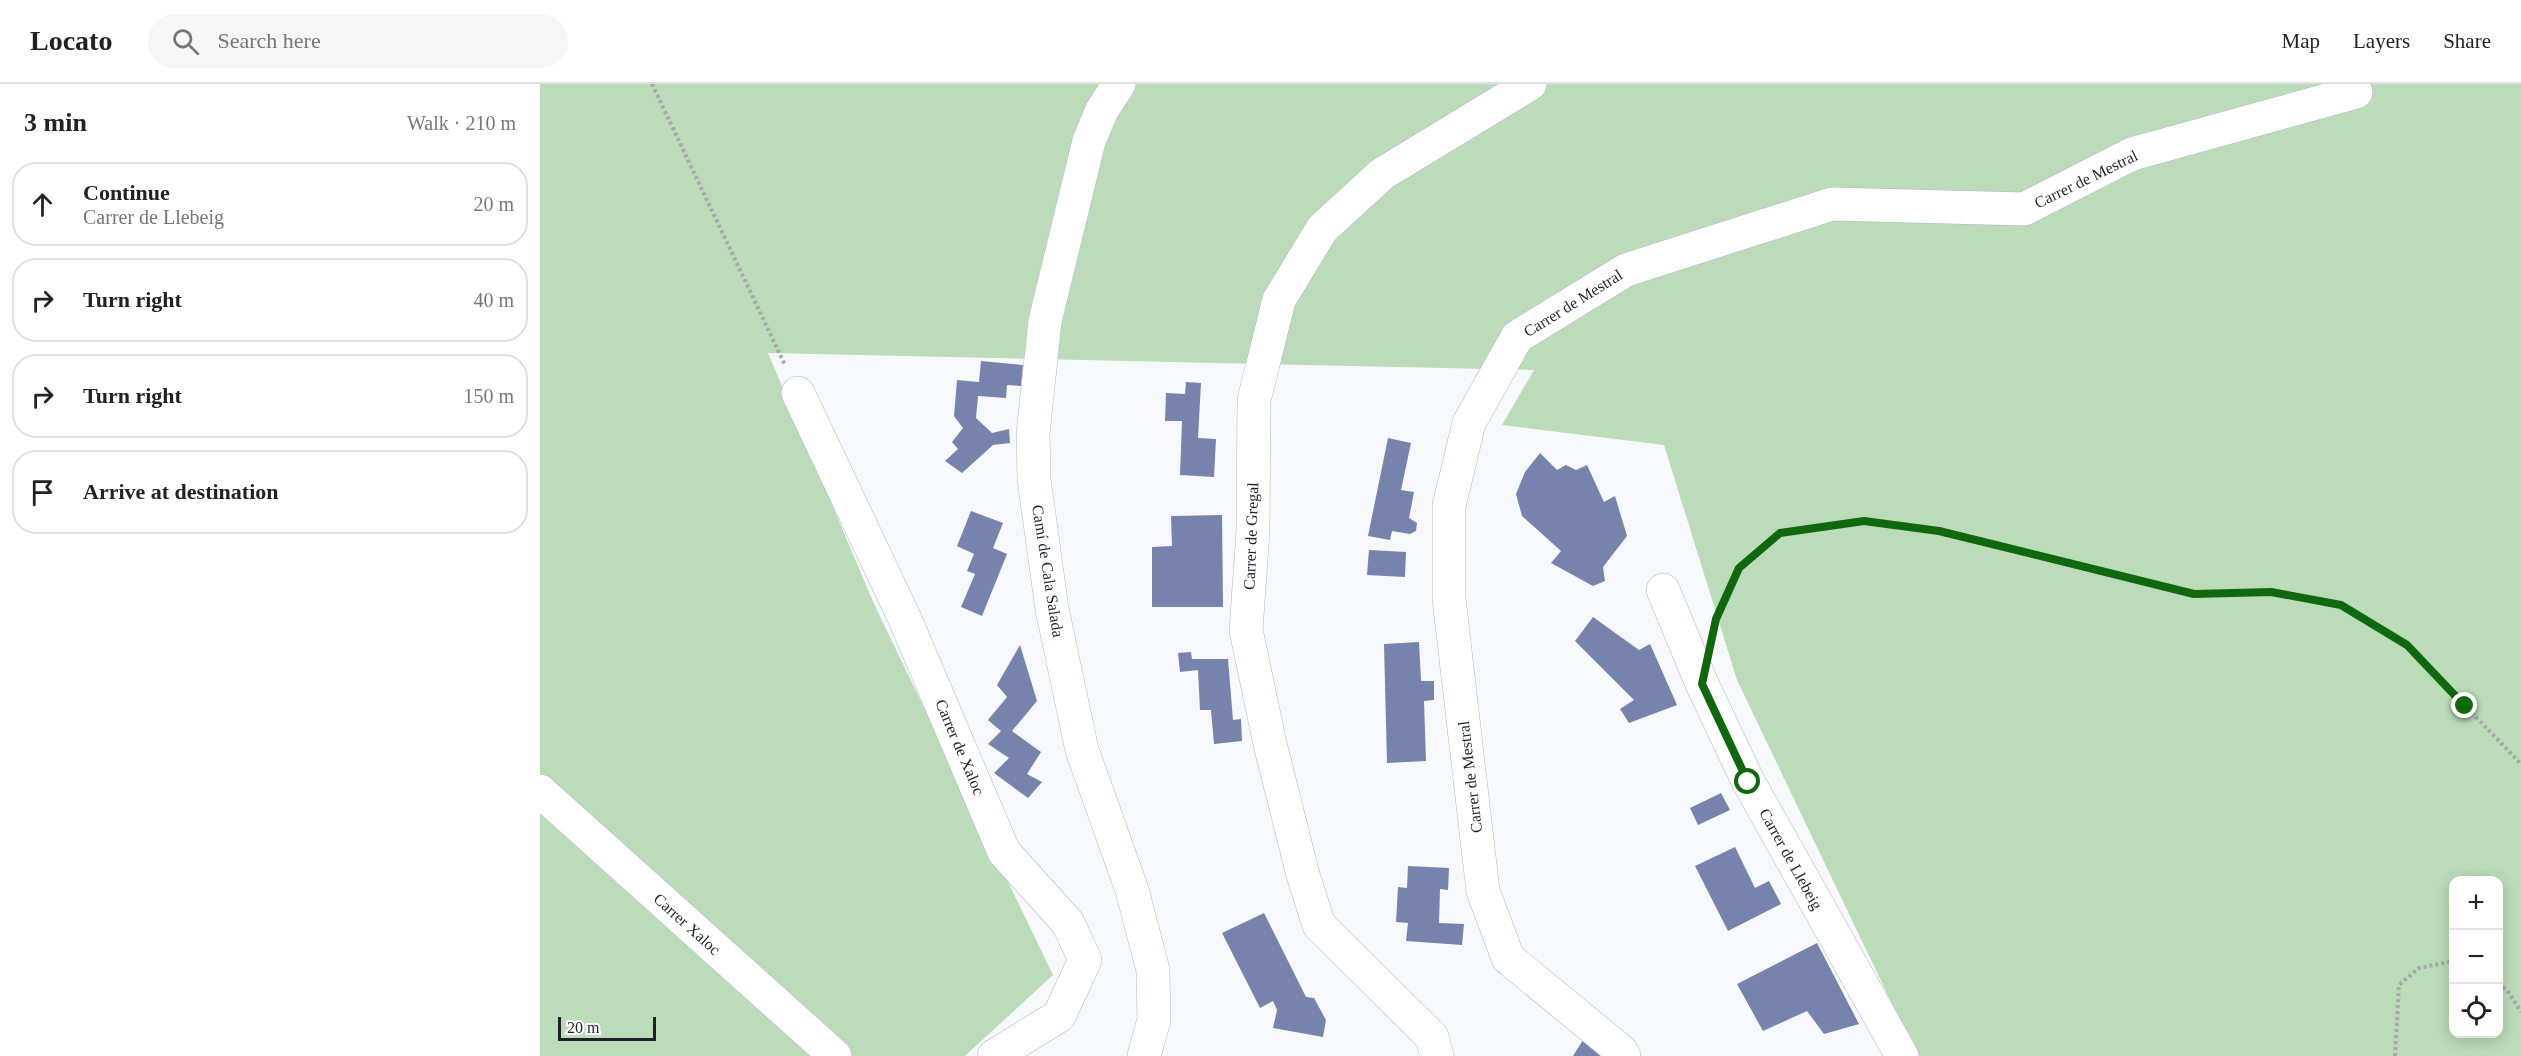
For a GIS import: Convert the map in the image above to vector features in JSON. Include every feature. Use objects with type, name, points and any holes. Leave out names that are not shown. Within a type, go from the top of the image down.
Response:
[{"type":"street","name":"Camí de Cala Salada","points":[[1119,84],[1102,110],[1089,141],[1045,321],[1034,433],[1034,479],[1052,609],[1082,750],[1132,890],[1153,970],[1154,1020],[1144,1056]]},
{"type":"street","name":"Carrer de Gregal","points":[[1437,1056],[1432,1037],[1318,925],[1303,875],[1270,744],[1246,630],[1253,531],[1254,400],[1279,300],[1322,228],[1382,174],[1530,84]]},
{"type":"street","name":"Carrer de Mestral","points":[[1624,1056],[1621,1051],[1508,958],[1483,891],[1449,599],[1449,506],[1469,423],[1517,337],[1626,270],[1832,204],[2024,208],[2132,154],[2356,92]]},
{"type":"street","name":"Carrer de Xaloc","points":[[798,393],[904,617],[1004,852],[1068,923],[1085,960],[1059,1016],[994,1056]]},
{"type":"street","name":"Carrer de Llebeig","points":[[1663,590],[1702,684],[1748,782],[1902,1056]]},
{"type":"street","name":"Carrer Xaloc","points":[[540,791],[835,1056]]},
{"type":"path","points":[[652,84],[798,393]]},
{"type":"path","points":[[1714,630],[1716,619],[1739,568],[1780,533],[1864,521],[1939,531],[2194,594],[2271,592],[2341,605],[2407,645],[2521,764]]},
{"type":"path","points":[[2395,1056],[2399,985],[2419,968],[2449,962]]},
{"type":"path","points":[[2503,987],[2521,1012]]},
{"type":"green space","points":[[540,84],[2521,84],[2521,1056],[1917,1056],[1737,680],[1664,445],[1502,425],[1534,370],[768,353],[874,604],[1053,975],[965,1056],[540,1056]]},
{"type":"building","points":[[981,361],[1023,365],[1021,386],[1007,385],[1006,398],[978,396],[976,418],[992,433],[1009,429],[1010,443],[993,445],[962,473],[945,461],[958,449],[952,442],[963,428],[954,416],[957,380],[979,382]]},
{"type":"building","points":[[1186,382],[1201,383],[1198,438],[1216,439],[1214,477],[1180,475],[1182,421],[1165,421],[1166,393],[1185,394]]},
{"type":"building","points":[[1388,438],[1411,443],[1401,490],[1414,492],[1409,518],[1417,523],[1416,531],[1410,534],[1392,531],[1390,540],[1368,536]]},
{"type":"building","points":[[1540,453],[1557,470],[1566,465],[1576,470],[1587,465],[1604,502],[1615,496],[1627,536],[1603,567],[1605,581],[1593,586],[1551,563],[1561,551],[1522,516],[1516,494],[1525,472]]},
{"type":"building","points":[[971,511],[1003,523],[993,548],[1007,554],[982,616],[961,607],[975,574],[967,571],[974,554],[957,546]]},
{"type":"building","points":[[1222,515],[1223,607],[1152,607],[1152,547],[1172,546],[1171,516]]},
{"type":"building","points":[[1369,550],[1406,552],[1405,577],[1367,575]]},
{"type":"building","points":[[1593,617],[1639,650],[1650,644],[1677,705],[1629,723],[1620,709],[1634,700],[1575,641]]},
{"type":"building","points":[[1419,642],[1421,681],[1434,681],[1434,700],[1424,701],[1426,761],[1387,763],[1384,644]]},
{"type":"building","points":[[1020,645],[1037,701],[1012,731],[1041,752],[1027,774],[1042,782],[1028,798],[994,773],[1009,758],[988,744],[1001,731],[988,720],[1007,697],[997,685]]},
{"type":"building","points":[[1191,652],[1192,659],[1228,659],[1233,720],[1241,719],[1242,741],[1214,744],[1211,710],[1200,710],[1198,670],[1180,672],[1178,653]]},
{"type":"building","points":[[1721,793],[1730,810],[1698,825],[1690,808]]},
{"type":"building","points":[[1735,847],[1755,888],[1769,881],[1781,904],[1728,931],[1695,866]]},
{"type":"building","points":[[1408,866],[1449,868],[1448,890],[1440,889],[1439,923],[1464,924],[1462,945],[1406,941],[1408,923],[1396,922],[1398,887],[1407,888]]},
{"type":"building","points":[[1264,913],[1306,997],[1314,998],[1326,1020],[1323,1037],[1273,1028],[1277,1010],[1273,1001],[1260,1008],[1222,933]]},
{"type":"building","points":[[1817,943],[1859,1024],[1824,1034],[1807,1011],[1763,1031],[1737,984]]},
{"type":"building","points":[[1585,1037],[1605,1050],[1600,1056],[1573,1056]]},
{"type":"route","points":[[1748,782],[1702,684],[1716,619],[1739,568],[1780,533],[1864,521],[1939,531],[2194,594],[2271,592],[2341,605],[2407,645],[2465,706]]}]
